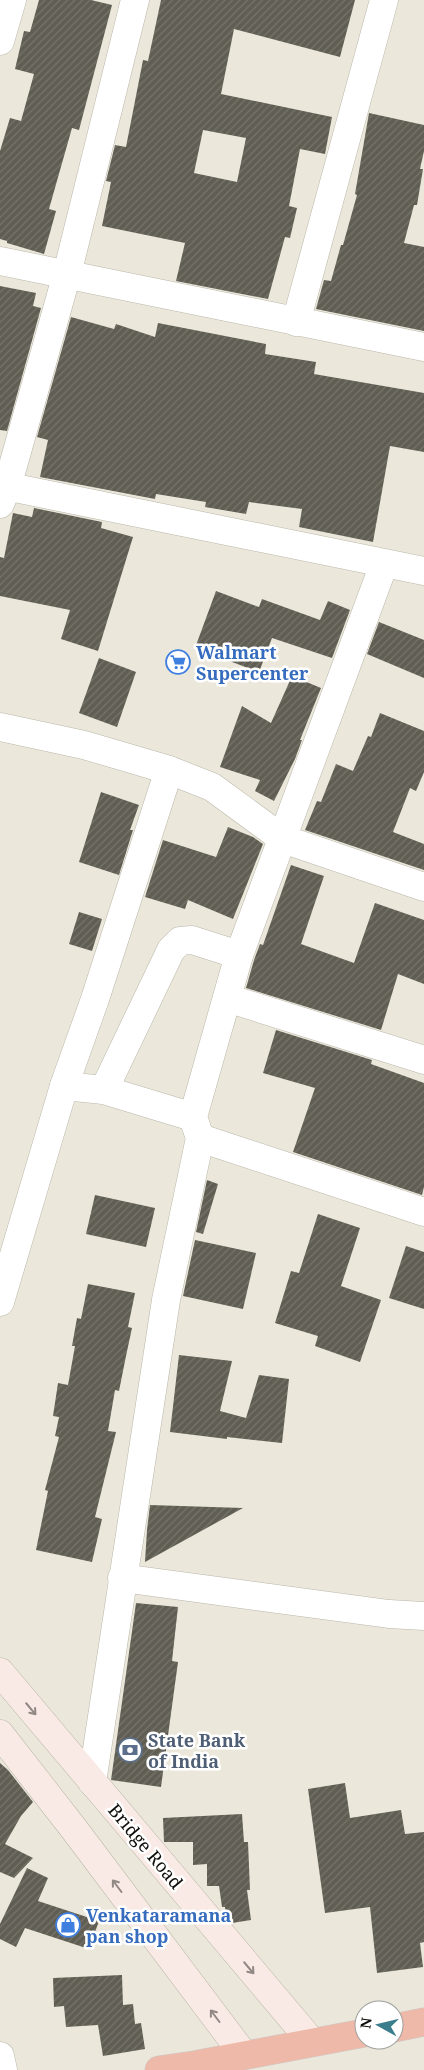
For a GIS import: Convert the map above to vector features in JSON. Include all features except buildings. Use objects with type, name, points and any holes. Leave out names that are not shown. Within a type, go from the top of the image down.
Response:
[{"type":"highway","points":[[404,2026],[424,2022]]},
{"type":"highway","points":[[159,2070],[195,2068],[244,2055],[354,2035]]},
{"type":"street","points":[[0,41],[12,0]]},
{"type":"street","points":[[135,0],[67,274],[2,492],[424,571]]},
{"type":"street","points":[[296,322],[384,0]]},
{"type":"street","points":[[0,260],[424,347]]},
{"type":"street","points":[[92,1782],[166,1300],[196,1128],[227,998],[239,955],[384,564]]},
{"type":"street","points":[[0,727],[84,745],[169,770],[212,787],[283,839],[424,886]]},
{"type":"street","points":[[0,1302],[64,1086],[95,999],[169,770]]},
{"type":"street","points":[[104,1090],[171,950],[180,941],[192,940],[239,955]]},
{"type":"street","points":[[227,998],[424,1060]]},
{"type":"street","points":[[64,1086],[104,1090],[196,1128],[424,1212]]},
{"type":"street","points":[[122,1578],[389,1614],[424,1616]]},
{"type":"street","name":"Bridge Road","points":[[0,1672],[312,2042]]},
{"type":"street","points":[[0,1734],[244,2055]]},
{"type":"street","points":[[0,2056],[3,2070]]},
{"type":"place","name":"Walmart Supercenter","points":[[178,662]]},
{"type":"place","name":"State Bank of India","points":[[130,1750]]},
{"type":"place","name":"Venkataramana pan shop","points":[[68,1925]]}]
